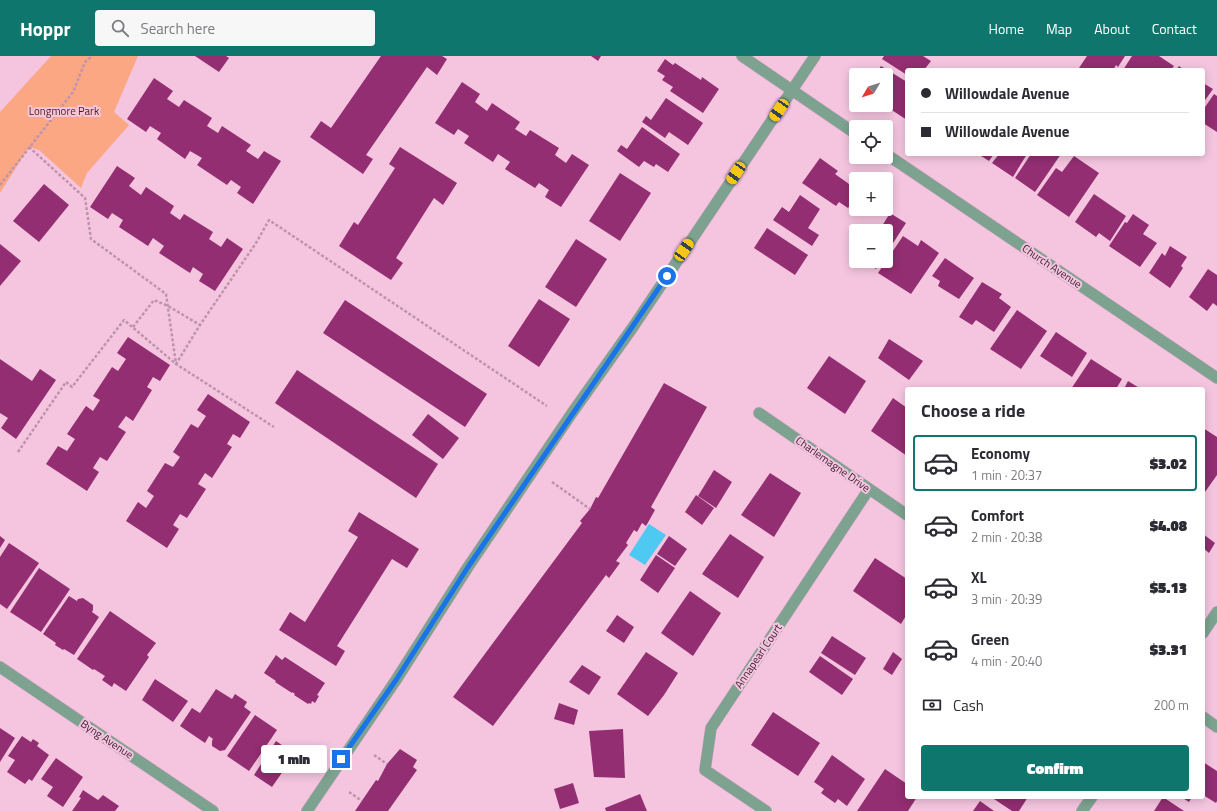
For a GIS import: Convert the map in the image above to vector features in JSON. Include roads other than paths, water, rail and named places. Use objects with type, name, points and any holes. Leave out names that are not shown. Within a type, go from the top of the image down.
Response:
[{"type":"street","points":[[742,56],[849,129]]},
{"type":"street","points":[[307,811],[396,680],[468,567],[568,419],[642,314],[815,56]]},
{"type":"street","name":"Church Avenue","points":[[893,159],[1217,378]]},
{"type":"street","name":"Charlemagne Drive","points":[[759,413],[905,514]]},
{"type":"street","name":"Annapearl Court","points":[[766,811],[705,770],[711,728],[869,489]]},
{"type":"street","points":[[1205,629],[1217,612]]},
{"type":"street","name":"Byng Avenue","points":[[0,667],[213,811]]},
{"type":"street","points":[[1205,718],[1217,727]]},
{"type":"street","points":[[1082,811],[1091,799]]},
{"type":"water","points":[[649,524],[666,535],[645,565],[629,555]]},
{"type":"park label","name":"Longmore Park","points":[[64,111]]}]
